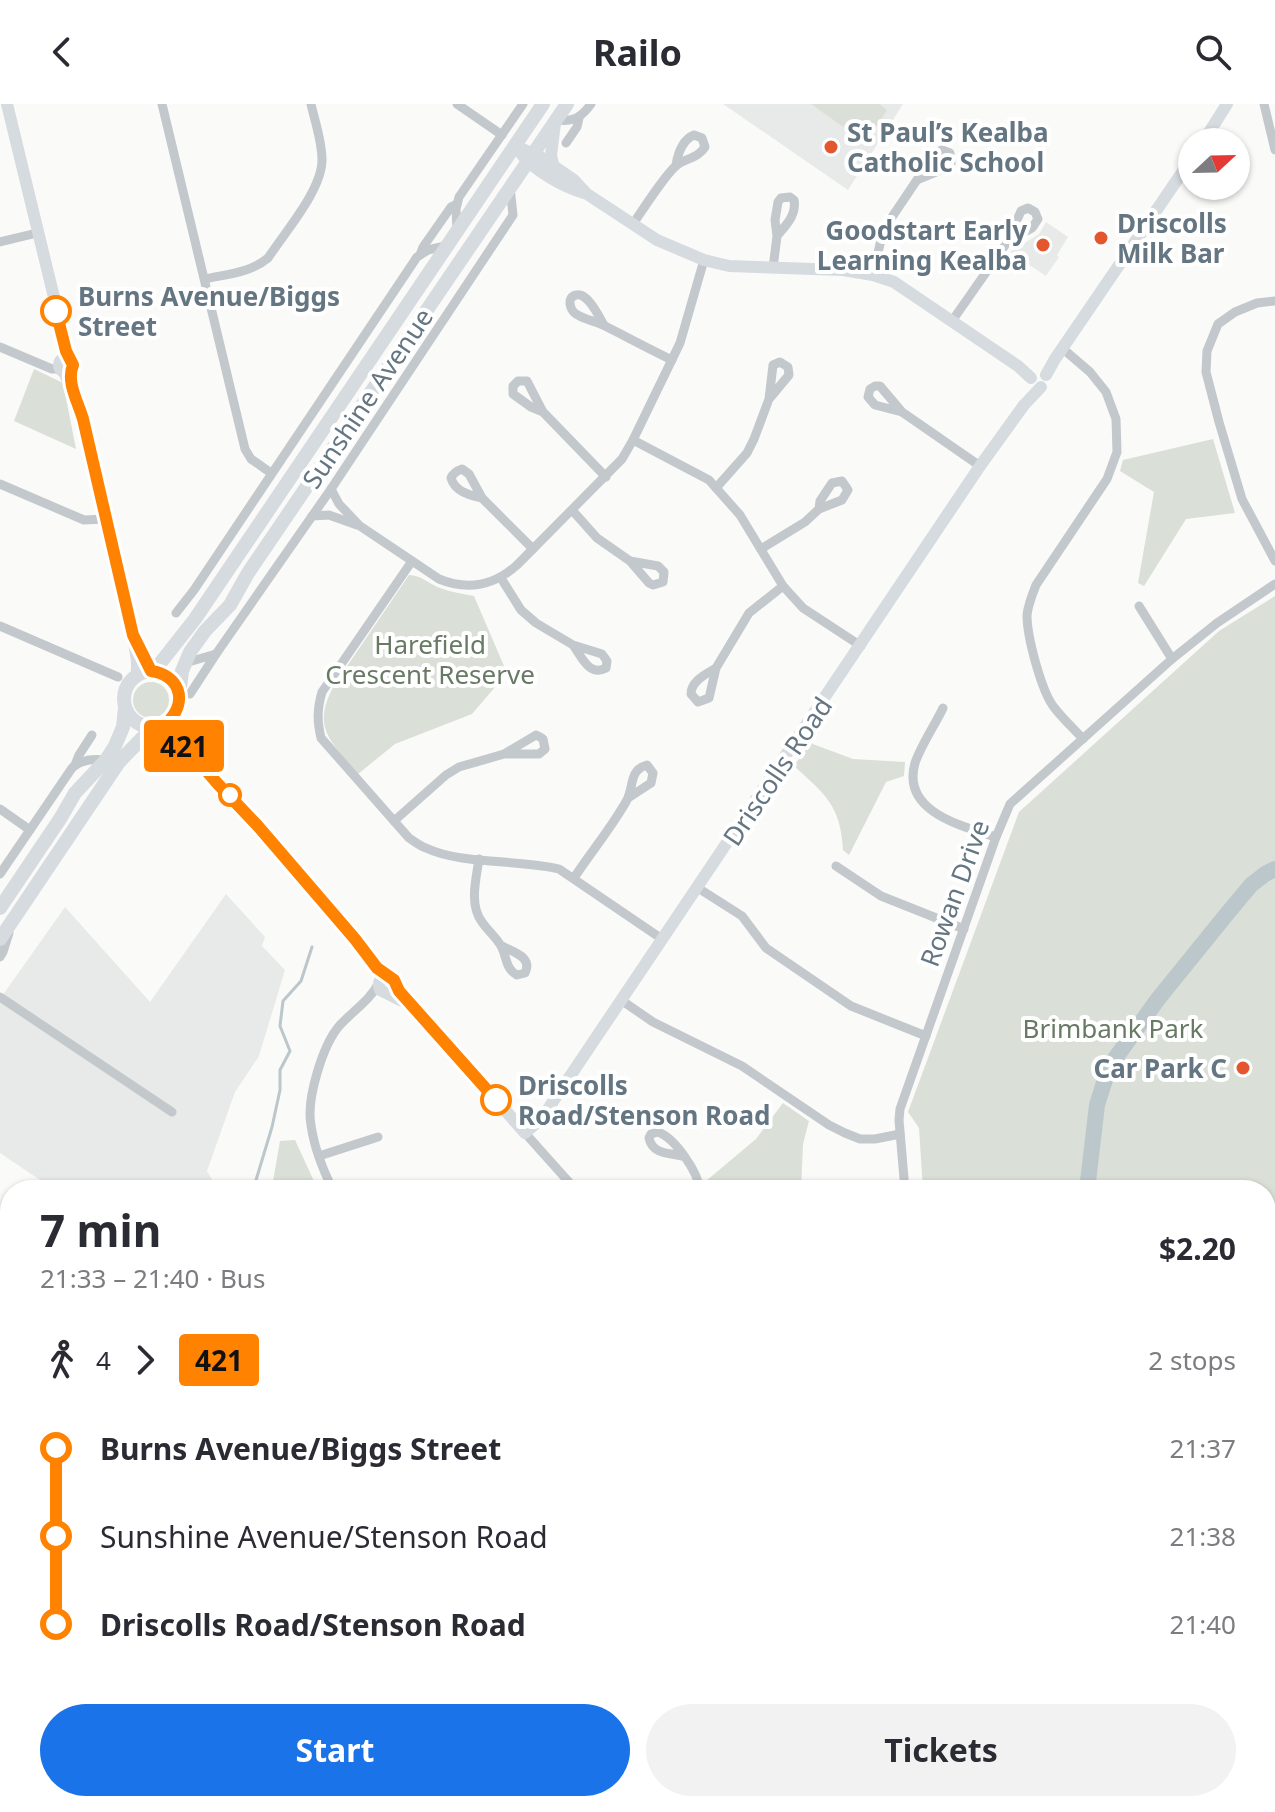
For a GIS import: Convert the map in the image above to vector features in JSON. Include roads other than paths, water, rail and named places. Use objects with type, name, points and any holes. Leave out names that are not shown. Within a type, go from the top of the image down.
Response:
[{"type":"main road","name":"Sunshine Avenue","points":[[147,673],[195,619],[543,104]]},
{"type":"main road","name":"Sunshine Avenue","points":[[185,695],[180,680],[185,663],[200,637],[230,605],[248,573],[567,104]]},
{"type":"main road","points":[[0,908],[78,789],[106,760],[121,733],[125,692],[129,683],[147,673],[171,679],[185,695],[176,712],[119,762],[0,939]]},
{"type":"main road","points":[[125,708],[139,724],[160,725]]},
{"type":"street","points":[[162,104],[245,449],[251,459],[271,473]]},
{"type":"street","points":[[205,279],[251,269],[268,258],[314,190],[322,162],[311,104]]},
{"type":"street","points":[[457,104],[502,135]]},
{"type":"street","points":[[420,255],[453,239],[459,197],[523,104]]},
{"type":"street","points":[[566,143],[579,118],[591,104]]},
{"type":"street","points":[[1212,128],[1226,107]]},
{"type":"street","points":[[1264,107],[1275,150]]},
{"type":"street","points":[[5,109],[63,338],[64,366],[83,419],[137,661],[147,673]]},
{"type":"street","points":[[553,165],[551,155],[556,120],[579,118]]},
{"type":"street","points":[[515,146],[570,189],[587,194]]},
{"type":"street","points":[[530,157],[553,165],[587,194],[657,240],[704,260],[729,266],[843,270],[894,282],[1037,378],[1058,354],[1178,178]]},
{"type":"street","points":[[633,224],[676,165]]},
{"type":"street","points":[[873,275],[886,226],[919,179]]},
{"type":"street","points":[[185,695],[331,489],[513,215],[510,187]]},
{"type":"street","points":[[176,613],[451,207],[457,204]]},
{"type":"street","points":[[0,242],[37,233]]},
{"type":"street","points":[[773,268],[777,236]]},
{"type":"street","points":[[952,321],[1008,241]]},
{"type":"street","points":[[331,489],[339,504],[360,526],[429,574],[449,583],[472,586],[501,578],[622,459],[680,343],[704,260]]},
{"type":"street","points":[[1275,301],[1257,303],[1235,312],[1218,324],[1207,351],[1206,372],[1242,499],[1275,561]]},
{"type":"street","points":[[604,325],[672,360]]},
{"type":"street","points":[[0,347],[52,369],[64,366]]},
{"type":"street","points":[[1058,354],[1090,372],[1106,392],[1116,419],[1118,436],[1117,452],[1107,479],[1036,585],[1027,616],[1045,693],[1083,739]]},
{"type":"street","name":"Driscolls Road","points":[[525,1133],[542,1118],[698,888],[1024,405],[1037,378]]},
{"type":"street","points":[[716,488],[747,453],[769,399]]},
{"type":"street","points":[[543,412],[606,477]]},
{"type":"street","points":[[902,412],[980,466]]},
{"type":"street","points":[[633,440],[702,476],[716,488],[740,515],[783,586],[803,608],[861,646]]},
{"type":"street","points":[[0,484],[84,520],[105,519]]},
{"type":"street","points":[[482,498],[533,549]]},
{"type":"street","points":[[761,549],[805,522],[819,509]]},
{"type":"street","points":[[572,510],[597,538],[630,561]]},
{"type":"street","name":"Sunshine Avenue","points":[[312,516],[329,515],[360,526]]},
{"type":"street","points":[[412,561],[322,692],[317,707],[321,738],[409,838],[426,849],[463,857],[540,864],[559,869],[662,939]]},
{"type":"street","points":[[501,578],[521,610],[536,623],[573,645]]},
{"type":"street","name":"Rowan Drive","points":[[904,1180],[900,1109],[1010,804],[1172,659],[1217,623],[1275,584]]},
{"type":"street","points":[[716,668],[749,613],[783,586]]},
{"type":"street","points":[[194,590],[195,619]]},
{"type":"street","points":[[1139,606],[1172,659]]},
{"type":"street","points":[[0,626],[118,677]]},
{"type":"street","points":[[185,663],[216,654]]},
{"type":"street","points":[[943,708],[916,762],[914,781],[917,792],[923,803],[939,817],[996,837]]},
{"type":"street","points":[[160,725],[172,731],[251,818],[368,955],[385,985],[413,1006],[567,1180]]},
{"type":"street","points":[[0,874],[92,735]]},
{"type":"street","points":[[394,821],[459,767],[504,754]]},
{"type":"street","points":[[75,765],[88,760],[106,760]]},
{"type":"street","points":[[574,878],[628,798]]},
{"type":"street","points":[[0,809],[30,830]]},
{"type":"street","points":[[479,859],[475,893],[479,919],[502,946]]},
{"type":"street","points":[[836,866],[881,896],[964,929]]},
{"type":"street","points":[[698,888],[742,916],[766,948],[851,1006],[926,1036]]},
{"type":"street","points":[[0,957],[12,922]]},
{"type":"street","points":[[329,1180],[310,1122],[322,1056],[340,1025],[385,985]]},
{"type":"street","points":[[0,997],[172,1112]]},
{"type":"street","points":[[621,1000],[653,1022],[742,1066],[845,1133],[860,1139],[900,1134]]},
{"type":"street","points":[[319,1156],[378,1137]]},
{"type":"street","points":[[682,1156],[693,1169],[697,1180]]},
{"type":"waterway","points":[[1088,1180],[1097,1105],[1109,1067],[1158,999],[1251,885],[1275,869]]},
{"type":"waterway","points":[[256,1180],[272,1127],[280,1090],[280,1070],[290,1051],[280,1026],[283,1001],[301,981],[312,947]]},
{"type":"place","name":"St Paul’s Kealba Catholic School","points":[[831,147]]},
{"type":"place","name":"Driscolls Milk Bar","points":[[1101,238]]},
{"type":"place","name":"Goodstart Early Learning Kealba","points":[[1043,245]]},
{"type":"place","name":"Burns Avenue/Biggs Street","points":[[56,311]]},
{"type":"place","name":"Car Park C","points":[[1243,1068]]},
{"type":"place","name":"Driscolls Road/Stenson Road","points":[[496,1100]]},
{"type":"park label","name":"Harefield Crescent Reserve","points":[[430,659]]},
{"type":"park label","name":"Brimbank Park","points":[[1113,1028]]}]
